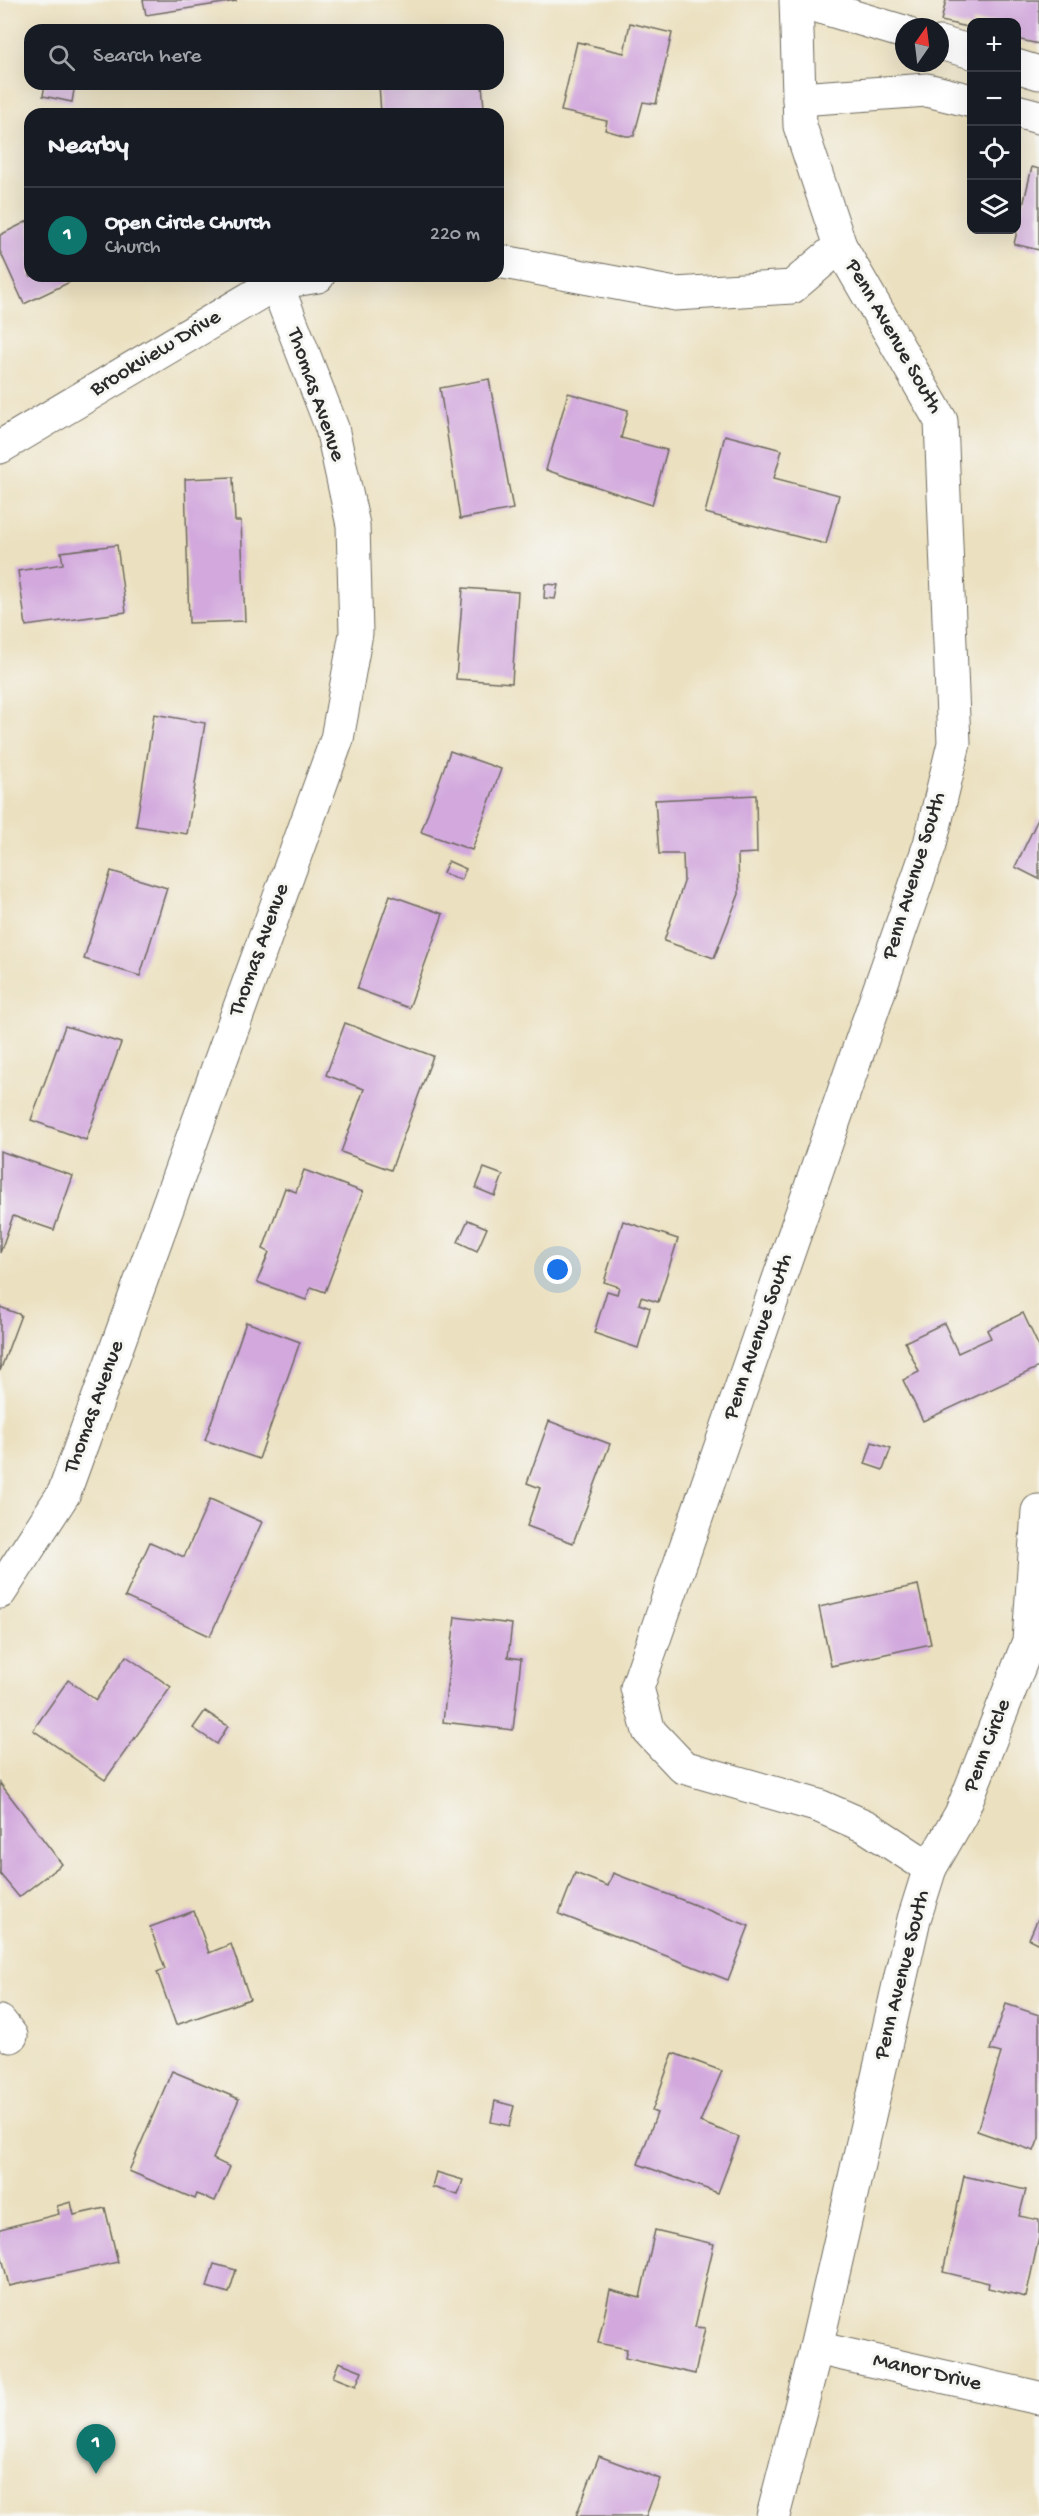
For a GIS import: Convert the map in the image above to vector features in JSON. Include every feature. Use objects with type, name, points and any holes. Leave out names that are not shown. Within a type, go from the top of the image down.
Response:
[{"type":"street","points":[[797,0],[895,29]]},
{"type":"street","name":"Penn Avenue South","points":[[773,2516],[816,2348],[914,1919],[930,1868],[867,1827],[819,1806],[683,1767],[649,1731],[637,1688],[930,844],[954,743],[941,421],[840,246],[800,126],[797,0]]},
{"type":"street","points":[[949,46],[967,51]]},
{"type":"street","points":[[1021,67],[1039,73]]},
{"type":"street","points":[[799,99],[927,90],[967,100]]},
{"type":"street","points":[[1021,112],[1039,117]]},
{"type":"street","points":[[504,262],[675,294],[792,287],[840,246]]},
{"type":"street","name":"Brookview Drive","points":[[0,447],[276,283],[282,282]]},
{"type":"street","name":"Thomas Avenue","points":[[0,1592],[64,1493],[337,739],[356,633],[353,525],[332,428],[276,283]]},
{"type":"street","name":"Penn Circle","points":[[930,1868],[961,1814],[1029,1641],[1038,1511]]},
{"type":"street","name":"Manor Drive","points":[[816,2348],[1039,2398]]},
{"type":"building","points":[[143,0],[236,0],[236,1],[146,15]]},
{"type":"building","points":[[946,0],[1039,0],[1039,44],[1021,40],[1021,18],[967,18],[967,27],[949,23],[949,18],[942,18]]},
{"type":"building","points":[[630,23],[672,33],[656,104],[643,102],[634,136],[626,136],[605,130],[607,121],[561,111],[577,42],[624,53]]},
{"type":"building","points":[[44,90],[74,90],[72,102],[43,96]]},
{"type":"building","points":[[379,90],[482,90],[484,108],[381,108]]},
{"type":"building","points":[[1032,167],[1039,169],[1039,250],[1014,244],[1016,234],[1021,234],[1021,214]]},
{"type":"building","points":[[24,223],[24,282],[70,282],[24,304],[0,251],[0,235]]},
{"type":"building","points":[[489,379],[513,509],[460,519],[440,388]]},
{"type":"building","points":[[568,393],[628,410],[621,438],[667,450],[652,505],[546,470]]},
{"type":"building","points":[[725,435],[782,450],[774,478],[839,495],[826,544],[705,513]]},
{"type":"building","points":[[233,477],[235,521],[241,521],[245,621],[189,623],[185,479]]},
{"type":"building","points":[[117,545],[126,612],[26,626],[18,571],[63,564],[61,552]]},
{"type":"building","points":[[545,584],[558,585],[555,599],[544,598]]},
{"type":"building","points":[[463,588],[518,592],[512,683],[456,679]]},
{"type":"building","points":[[154,714],[205,723],[187,834],[136,826]]},
{"type":"building","points":[[450,751],[501,769],[472,850],[421,832]]},
{"type":"building","points":[[756,795],[757,853],[738,854],[739,894],[714,958],[664,941],[684,882],[683,854],[659,854],[655,800]]},
{"type":"building","points":[[1039,817],[1039,879],[1015,867]]},
{"type":"building","points":[[448,861],[466,869],[461,880],[443,873]]},
{"type":"building","points":[[111,871],[167,888],[140,976],[84,959]]},
{"type":"building","points":[[390,895],[443,914],[409,1008],[357,989]]},
{"type":"building","points":[[345,1023],[433,1056],[391,1170],[341,1152],[364,1089],[326,1075]]},
{"type":"building","points":[[65,1026],[121,1043],[86,1140],[31,1120]]},
{"type":"building","points":[[0,1151],[73,1176],[54,1230],[13,1216],[0,1253]]},
{"type":"building","points":[[484,1168],[503,1175],[495,1196],[476,1188]]},
{"type":"building","points":[[304,1170],[363,1192],[325,1292],[311,1287],[306,1300],[257,1282],[269,1252],[263,1249],[285,1188],[296,1192]]},
{"type":"building","points":[[468,1220],[487,1228],[477,1251],[458,1242]]},
{"type":"building","points":[[623,1221],[678,1239],[658,1302],[641,1297],[639,1304],[650,1308],[638,1348],[594,1333],[607,1291],[617,1294],[619,1287],[604,1282]]},
{"type":"building","points":[[0,1307],[21,1315],[0,1371]]},
{"type":"building","points":[[1023,1313],[1039,1347],[1039,1367],[923,1421],[903,1380],[919,1372],[905,1342],[944,1323],[958,1353],[991,1338],[987,1330]]},
{"type":"building","points":[[246,1322],[300,1342],[259,1459],[205,1440]]},
{"type":"building","points":[[549,1421],[610,1444],[573,1543],[527,1526],[540,1488],[527,1483]]},
{"type":"building","points":[[872,1442],[891,1448],[883,1470],[865,1464]]},
{"type":"building","points":[[210,1499],[262,1522],[210,1636],[125,1597],[150,1542],[184,1557]]},
{"type":"building","points":[[918,1585],[931,1644],[831,1666],[819,1607]]},
{"type":"building","points":[[455,1617],[512,1624],[508,1657],[521,1659],[513,1730],[443,1722]]},
{"type":"building","points":[[126,1656],[171,1687],[105,1780],[33,1730],[68,1680],[96,1700]]},
{"type":"building","points":[[205,1711],[228,1726],[217,1744],[193,1728]]},
{"type":"building","points":[[0,1783],[62,1864],[19,1897],[0,1874]]},
{"type":"building","points":[[575,1873],[608,1886],[613,1873],[749,1926],[728,1980],[559,1914]]},
{"type":"building","points":[[194,1911],[209,1953],[231,1944],[250,1999],[176,2025],[157,1972],[165,1969],[150,1927]]},
{"type":"building","points":[[1039,1916],[1039,1944],[1029,1939]]},
{"type":"building","points":[[1006,2004],[1039,2015],[1039,2138],[1034,2151],[977,2131],[1001,2053],[990,2050]]},
{"type":"building","points":[[673,2053],[722,2071],[700,2122],[739,2137],[718,2193],[638,2164],[657,2113],[652,2111]]},
{"type":"building","points":[[172,2071],[239,2099],[213,2159],[230,2167],[215,2201],[197,2194],[195,2199],[129,2171]]},
{"type":"building","points":[[495,2101],[514,2106],[509,2126],[491,2122]]},
{"type":"building","points":[[436,2172],[463,2180],[458,2195],[432,2187]]},
{"type":"building","points":[[964,2176],[1026,2190],[1019,2216],[1039,2220],[1039,2237],[1026,2297],[988,2288],[989,2283],[943,2272]]},
{"type":"building","points":[[71,2202],[74,2215],[105,2208],[118,2262],[9,2286],[0,2249],[0,2229],[59,2214],[57,2206]]},
{"type":"building","points":[[655,2230],[714,2244],[695,2327],[705,2328],[695,2374],[625,2358],[627,2349],[598,2343],[610,2290],[640,2298]]},
{"type":"building","points":[[214,2264],[236,2270],[229,2293],[207,2287]]},
{"type":"building","points":[[339,2362],[362,2371],[356,2386],[333,2377]]},
{"type":"building","points":[[599,2456],[660,2479],[646,2516],[576,2516]]},
{"type":"place","name":"Open Circle Church","points":[[96,2474]]}]
